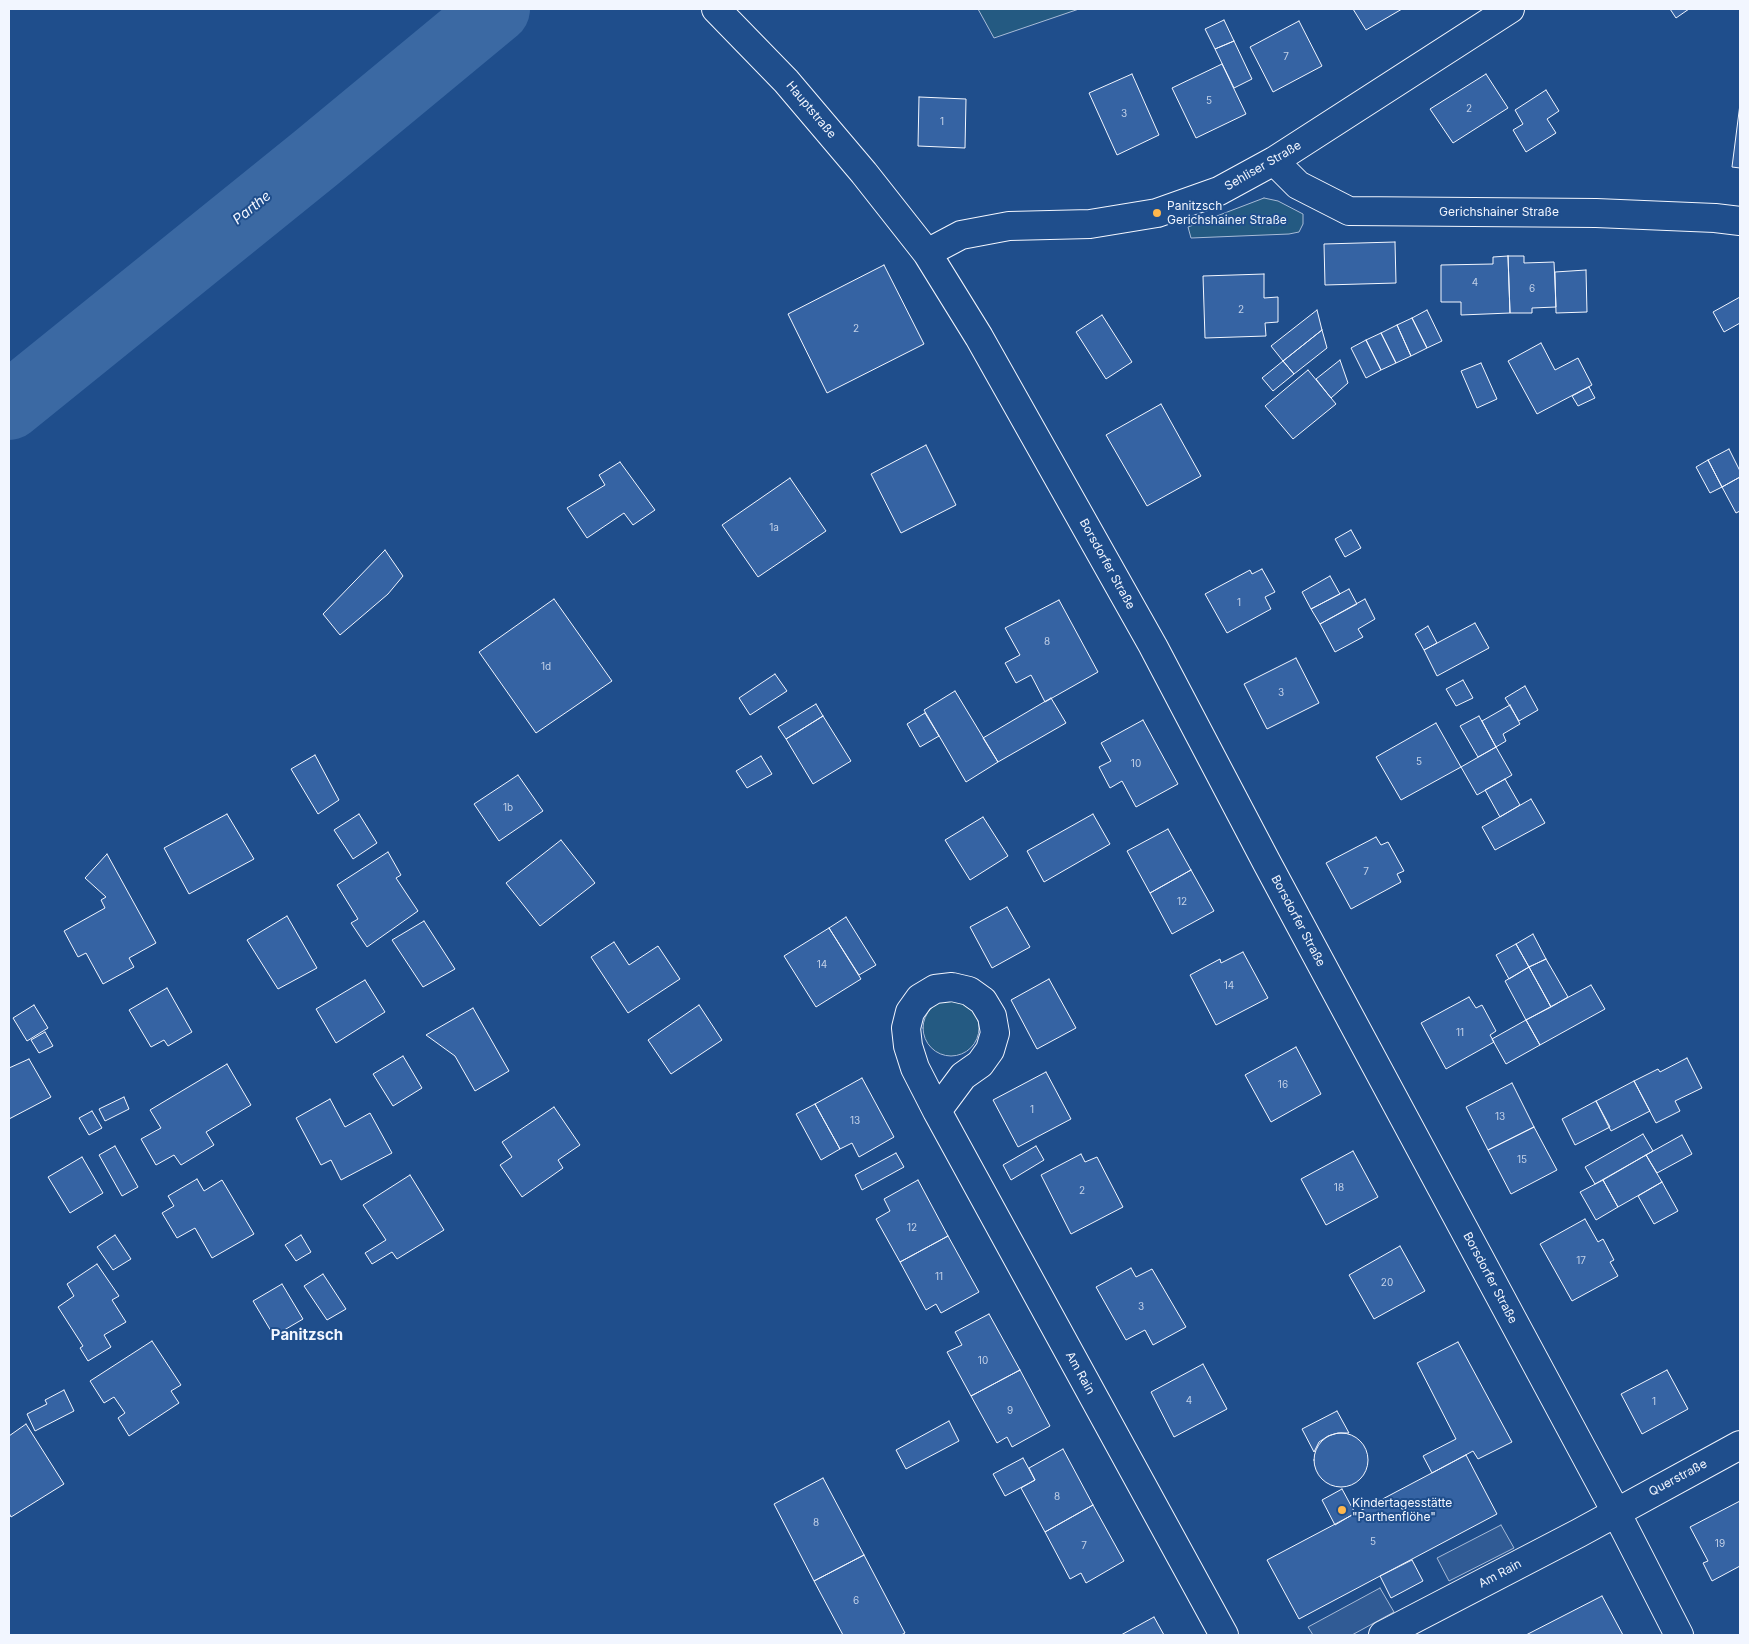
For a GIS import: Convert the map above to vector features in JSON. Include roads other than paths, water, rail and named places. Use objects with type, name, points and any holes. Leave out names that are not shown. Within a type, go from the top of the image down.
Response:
[{"type":"street","name":"Hauptstraße","points":[[716,9],[786,80],[899,218]]},
{"type":"street","name":"Sehliser Straße","points":[[927,253],[961,235],[1009,226],[1090,224],[1157,212],[1219,191],[1274,162],[1510,9]]},
{"type":"street","name":"Gerichshainer Straße","points":[[1274,162],[1298,185],[1349,211],[1596,212],[1740,221]]},
{"type":"street","name":"Borsdorfer Straße","points":[[899,218],[927,253],[984,345],[1153,646],[1680,1635]]},
{"type":"street","name":"Am Rain","points":[[937,1111],[1224,1635]]},
{"type":"street","name":"Querstraße","points":[[1616,1512],[1740,1445]]},
{"type":"street","name":"Am Rain","points":[[1383,1635],[1616,1512]]},
{"type":"waterway","name":"Parthe","points":[[9,406],[316,158],[496,9]]},
{"type":"place","name":"Panitzsch Gerichshainer Straße","points":[[1157,213]]},
{"type":"place","name":"Kindertagesstätte \"Parthenflöhe\"","points":[[1342,1510]]},
{"type":"district","name":"Panitzsch","points":[[307,1335]]}]
